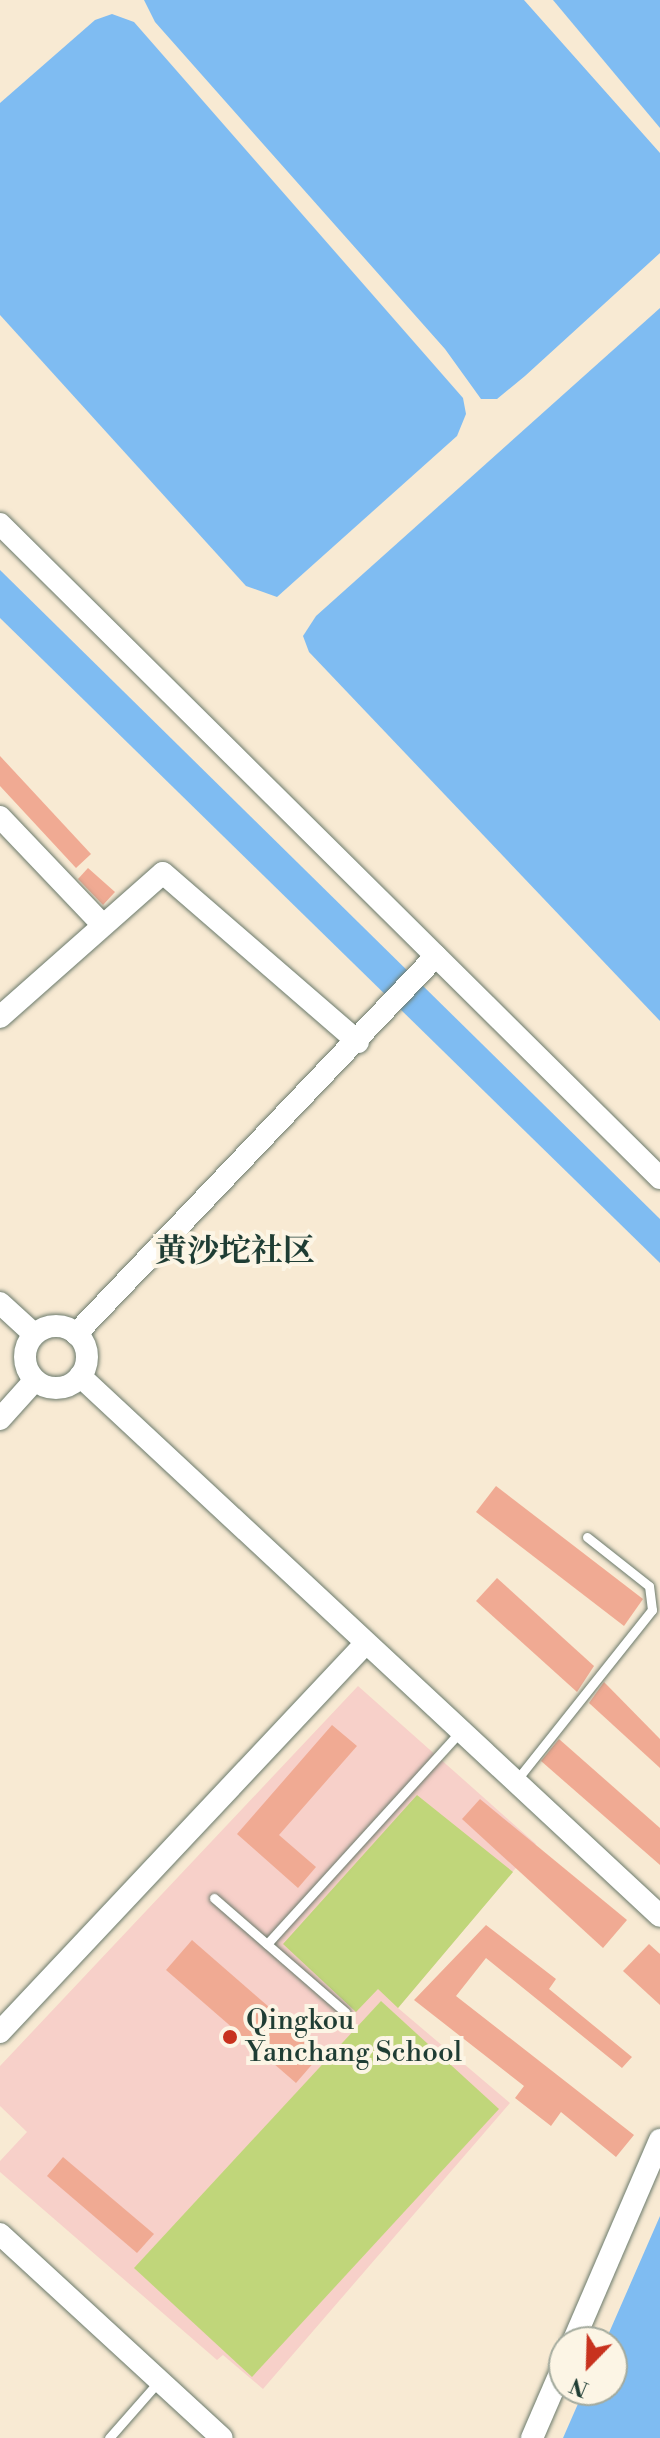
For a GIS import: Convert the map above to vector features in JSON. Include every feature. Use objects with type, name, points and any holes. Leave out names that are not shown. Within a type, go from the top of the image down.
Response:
[{"type":"street","points":[[0,524],[660,1178]]},
{"type":"street","points":[[0,817],[101,923]]},
{"type":"street","points":[[0,1017],[151,876],[174,878],[358,1042]]},
{"type":"street","points":[[76,1334],[358,1042],[436,956]]},
{"type":"street","points":[[0,1303],[34,1334]]},
{"type":"street","points":[[51,1326],[76,1334],[87,1359],[80,1376],[59,1387],[35,1380],[25,1358],[34,1334],[51,1326]]},
{"type":"street","points":[[80,1376],[660,1916]]},
{"type":"street","points":[[0,1419],[35,1380]]},
{"type":"street","points":[[0,2032],[365,1644]]},
{"type":"street","points":[[580,2326],[660,2140]]},
{"type":"street","points":[[0,2234],[222,2438]]},
{"type":"street","points":[[532,2438],[548,2401]]},
{"type":"lane","points":[[515,1782],[652,1610],[649,1586],[587,1537]]},
{"type":"lane","points":[[267,1944],[460,1732]]},
{"type":"lane","points":[[214,1898],[345,2012]]},
{"type":"lane","points":[[109,2438],[160,2380]]},
{"type":"shaded area","name":"Qingkou Yanchang School","points":[[358,1686],[536,1844],[398,2008],[510,2103],[263,2389],[223,2355],[217,2360],[0,2172],[0,2161],[27,2132],[0,2106],[0,2066]]},
{"type":"green space","points":[[417,1795],[513,1872],[398,2008],[378,1989],[356,2012],[283,1944]]},
{"type":"green space","points":[[381,2001],[499,2109],[252,2377],[134,2268]]},
{"type":"water","points":[[144,0],[524,0],[660,153],[660,253],[497,399],[481,399],[445,349],[155,22]]},
{"type":"water","points":[[553,0],[660,0],[660,128]]},
{"type":"water","points":[[112,14],[134,22],[463,398],[466,414],[457,436],[277,597],[246,586],[0,315],[0,103],[95,20]]},
{"type":"water","points":[[660,308],[660,1021],[309,652],[303,636],[316,616]]},
{"type":"water","points":[[0,570],[660,1219],[660,1263],[0,618]]},
{"type":"water","points":[[660,2216],[660,2438],[563,2438],[577,2406],[628,2406],[628,2326],[612,2326]]},
{"type":"building","points":[[0,756],[91,854],[76,868],[0,786]]},
{"type":"building","points":[[88,868],[115,892],[103,905],[78,879]]},
{"type":"building","points":[[496,1486],[643,1599],[624,1626],[476,1512]]},
{"type":"building","points":[[497,1578],[594,1666],[577,1692],[476,1601]]},
{"type":"building","points":[[604,1682],[660,1739],[660,1768],[589,1703]]},
{"type":"building","points":[[332,1725],[357,1746],[279,1835],[316,1867],[298,1888],[237,1834]]},
{"type":"building","points":[[559,1739],[660,1828],[660,1865],[541,1761]]},
{"type":"building","points":[[480,1799],[627,1920],[603,1948],[462,1819]]},
{"type":"building","points":[[486,1925],[556,1979],[549,1989],[632,2057],[622,2068],[486,1958],[456,1996],[634,2135],[616,2157],[561,2112],[551,2126],[515,2098],[524,2086],[414,2000]]},
{"type":"building","points":[[192,1940],[322,2053],[296,2083],[166,1970]]},
{"type":"building","points":[[649,1944],[660,1954],[660,2005],[623,1971]]},
{"type":"building","points":[[63,2157],[154,2234],[137,2253],[47,2176]]},
{"type":"place","name":"Qingkou Yanchang School","points":[[230,2037]]},
{"type":"district","name":"黄沙坨社区","points":[[235,1251]]}]
